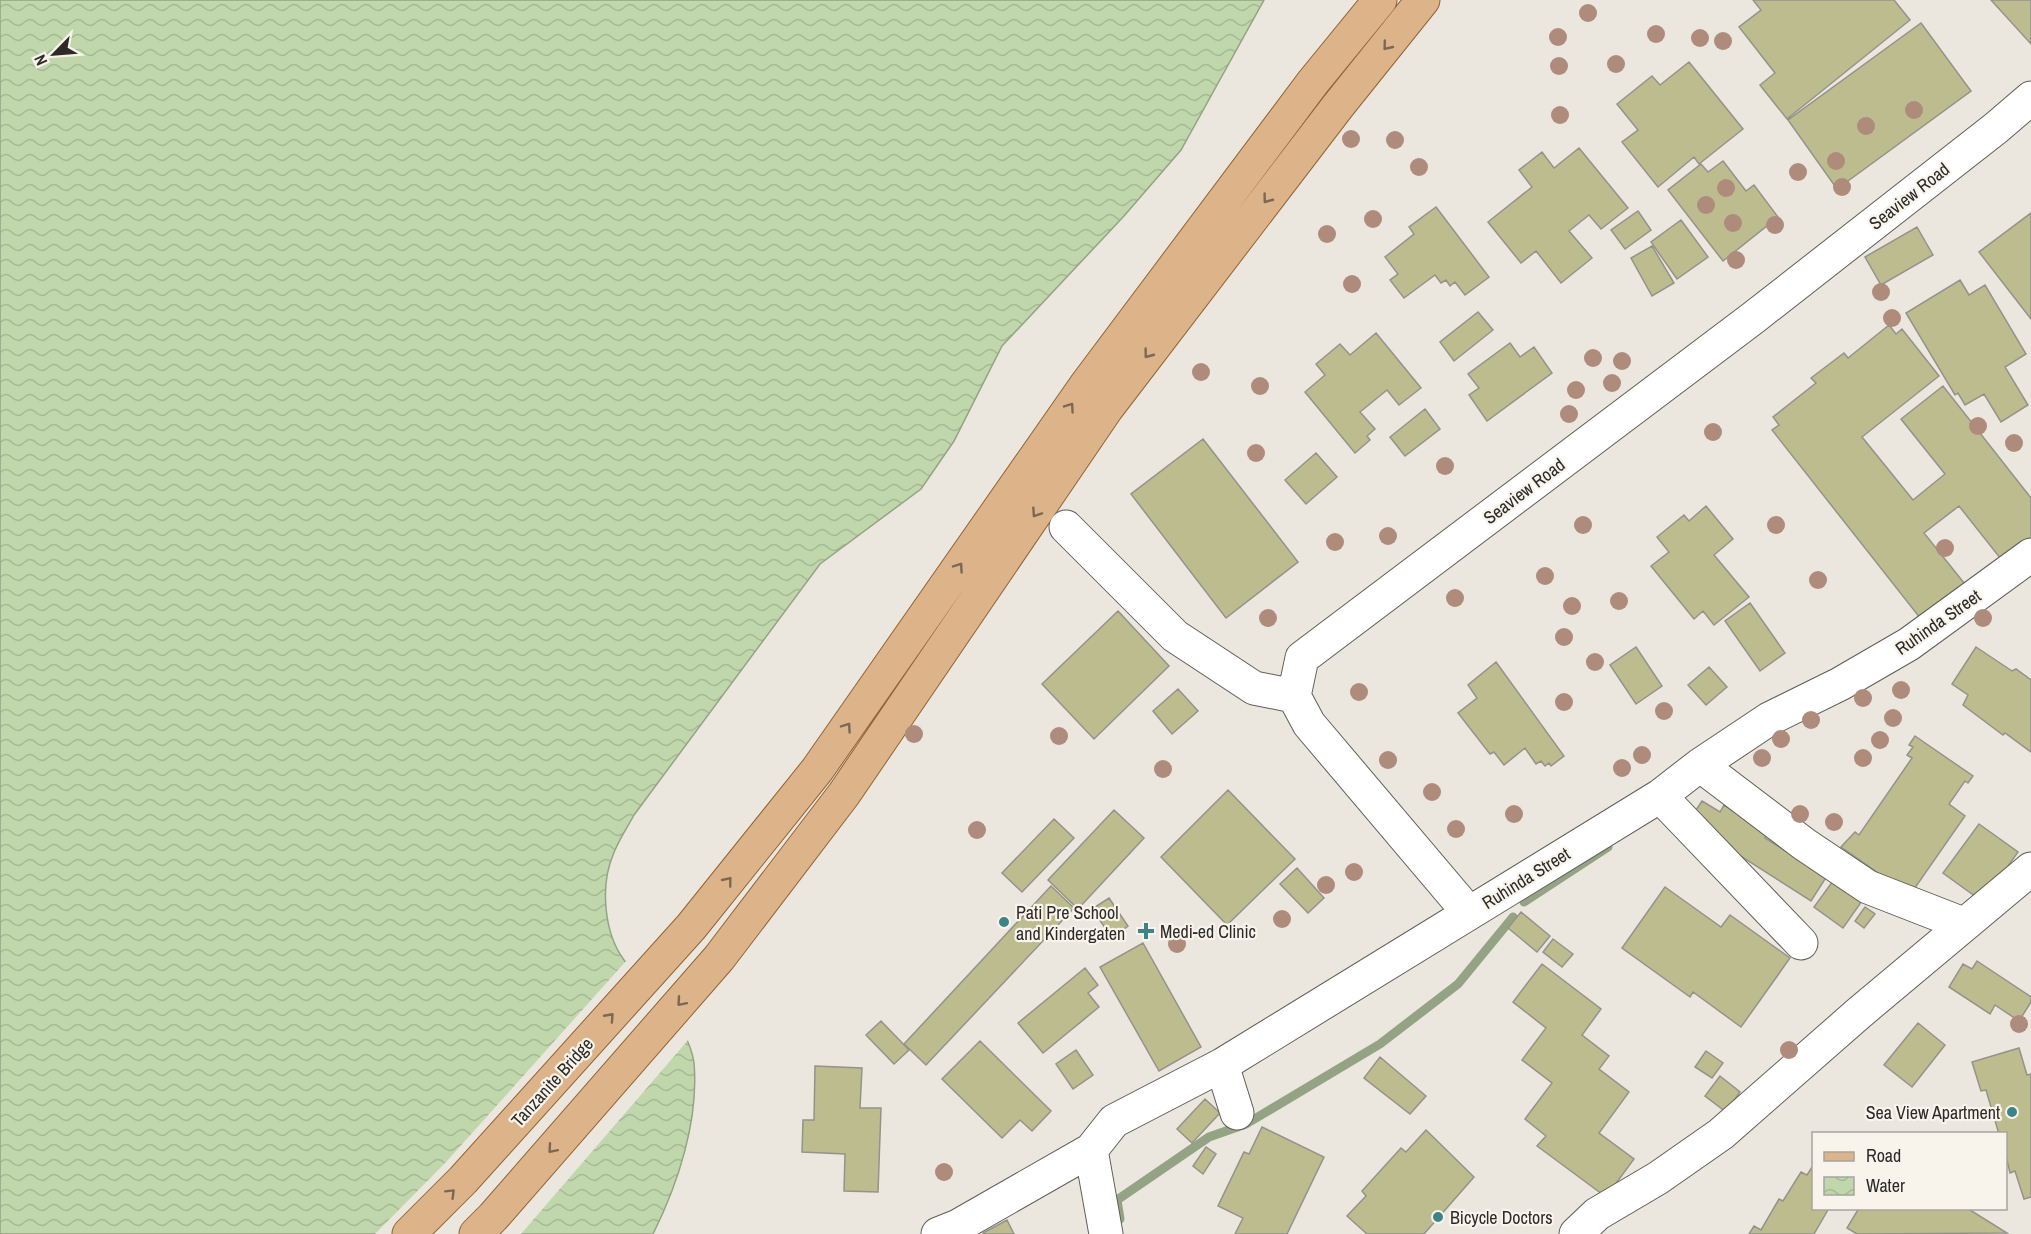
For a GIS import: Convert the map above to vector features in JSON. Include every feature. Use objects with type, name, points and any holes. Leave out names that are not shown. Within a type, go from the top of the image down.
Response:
[{"type":"main road","name":"Tanzanite Bridge","points":[[409,1234],[463,1180],[691,927],[818,770],[1086,385],[1313,82],[1380,0]]},
{"type":"main road","points":[[476,1234],[719,958],[844,794],[1107,408],[1338,106],[1423,0]]},
{"type":"street","name":"Seaview Road","points":[[1294,696],[1302,658],[1753,318],[1996,128],[2031,98]]},
{"type":"street","points":[[1066,527],[1174,636],[1254,688],[1294,696],[1309,724],[1469,913]]},
{"type":"street","name":"Ruhinda Street","points":[[1091,1150],[1114,1121],[1222,1065],[1660,796],[1700,765],[1768,719],[1840,684],[1909,644],[2031,555]]},
{"type":"street","points":[[1700,765],[1804,844],[1868,887],[1962,924]]},
{"type":"street","points":[[1660,796],[1801,943]]},
{"type":"street","points":[[1576,1234],[1597,1214],[1658,1178],[1721,1134],[1962,924],[2031,868]]},
{"type":"street","points":[[1222,1065],[1237,1113]]},
{"type":"street","points":[[938,1234],[958,1226],[1091,1150],[1106,1234]]},
{"type":"water","points":[[0,0],[1264,0],[1181,150],[1124,216],[1002,346],[954,441],[921,489],[820,564],[634,815],[617,845],[609,867],[605,895],[612,937],[617,949],[631,969],[663,1001],[677,1019],[690,1046],[694,1063],[693,1107],[685,1151],[671,1194],[653,1234],[0,1234]]},
{"type":"pier","points":[[627,960],[664,998],[684,1025],[689,1039],[521,1234],[375,1234],[447,1161]]},
{"type":"building","points":[[1753,0],[1894,0],[1910,20],[1787,119],[1760,85],[1775,73],[1739,27],[1761,10]]},
{"type":"building","points":[[1991,0],[2031,0],[2031,44]]},
{"type":"building","points":[[1921,23],[1971,91],[1837,189],[1788,120]]},
{"type":"building","points":[[1689,62],[1743,129],[1699,164],[1694,157],[1658,187],[1622,142],[1638,130],[1617,104],[1652,76],[1660,85]]},
{"type":"building","points":[[1579,148],[1628,208],[1601,229],[1589,215],[1569,231],[1592,258],[1561,283],[1536,251],[1521,263],[1488,222],[1532,187],[1519,170],[1542,152],[1554,168]]},
{"type":"building","points":[[1723,161],[1746,191],[1754,185],[1778,217],[1723,261],[1668,190],[1701,164],[1708,172]]},
{"type":"building","points":[[1436,207],[1489,277],[1465,295],[1455,282],[1450,286],[1446,280],[1441,283],[1435,275],[1404,298],[1390,280],[1398,274],[1385,257],[1414,234],[1409,227]]},
{"type":"building","points":[[1638,211],[1651,230],[1625,249],[1611,230]]},
{"type":"building","points":[[2031,213],[2031,319],[1979,252]]},
{"type":"building","points":[[1681,220],[1708,257],[1677,279],[1651,242]]},
{"type":"building","points":[[1917,227],[1933,255],[1881,285],[1865,257]]},
{"type":"building","points":[[1652,246],[1674,283],[1652,296],[1631,258]]},
{"type":"building","points":[[1960,280],[1969,295],[1985,285],[2026,354],[2005,367],[2028,405],[2001,422],[1984,394],[1965,405],[1958,393],[1955,395],[1906,313]]},
{"type":"building","points":[[1478,312],[1493,330],[1454,361],[1440,342]]},
{"type":"building","points":[[1889,325],[1896,334],[1902,329],[1939,376],[1862,437],[1913,500],[1945,474],[1901,419],[1943,386],[2031,498],[2031,549],[2008,568],[1959,506],[1924,533],[1972,593],[1928,628],[1772,430],[1779,425],[1773,417],[1816,383],[1811,378],[1844,353],[1848,358]]},
{"type":"building","points":[[1376,333],[1421,388],[1399,405],[1387,390],[1360,412],[1375,429],[1367,436],[1370,440],[1355,453],[1305,392],[1325,375],[1316,364],[1340,344],[1350,355]]},
{"type":"building","points":[[1510,343],[1520,357],[1534,347],[1552,373],[1487,421],[1469,395],[1479,388],[1468,374]]},
{"type":"building","points":[[1425,409],[1440,429],[1405,456],[1390,437]]},
{"type":"building","points":[[1203,439],[1298,562],[1226,618],[1131,494]]},
{"type":"building","points":[[1316,453],[1337,477],[1306,504],[1285,480]]},
{"type":"building","points":[[1706,506],[1733,539],[1714,555],[1749,597],[1714,625],[1703,611],[1694,619],[1651,566],[1669,552],[1657,537],[1684,515],[1689,521]]},
{"type":"building","points":[[1750,603],[1785,653],[1760,671],[1725,621]]},
{"type":"building","points":[[1118,611],[1169,666],[1094,739],[1042,684]]},
{"type":"building","points":[[1636,647],[1662,686],[1636,704],[1610,665]]},
{"type":"building","points":[[1976,647],[2012,671],[2016,669],[2031,680],[2031,752],[2005,733],[2003,735],[1963,705],[1968,695],[1952,684]]},
{"type":"building","points":[[1496,662],[1564,756],[1551,766],[1549,763],[1545,766],[1541,761],[1536,764],[1525,748],[1504,765],[1494,752],[1490,754],[1458,713],[1477,698],[1468,685]]},
{"type":"building","points":[[1709,667],[1727,687],[1706,705],[1688,685]]},
{"type":"building","points":[[1178,689],[1198,711],[1172,734],[1153,711]]},
{"type":"building","points":[[1915,736],[1973,776],[1968,783],[1965,781],[1949,804],[1965,816],[1910,895],[1841,847],[1855,832],[1859,835],[1912,758],[1907,755],[1913,747],[1909,745]]},
{"type":"building","points":[[1228,790],[1295,859],[1227,925],[1161,857]]},
{"type":"building","points":[[1702,801],[1720,812],[1724,805],[1768,833],[1765,838],[1784,850],[1788,845],[1827,876],[1811,901],[1706,834],[1692,816]]},
{"type":"building","points":[[1114,810],[1144,838],[1078,909],[1048,880]]},
{"type":"building","points":[[1054,819],[1074,838],[1022,892],[1002,873]]},
{"type":"building","points":[[1979,824],[2018,852],[1983,902],[1943,873]]},
{"type":"building","points":[[1297,868],[1324,898],[1308,913],[1280,884]]},
{"type":"building","points":[[1833,881],[1862,901],[1843,928],[1814,907]]},
{"type":"building","points":[[1051,886],[1074,908],[926,1065],[904,1044]]},
{"type":"building","points":[[1665,887],[1721,927],[1730,915],[1790,958],[1741,1027],[1693,992],[1690,997],[1622,948]]},
{"type":"building","points":[[1109,898],[1128,926],[1112,938],[1092,909]]},
{"type":"building","points":[[1865,907],[1875,914],[1864,928],[1855,921]]},
{"type":"building","points":[[1521,912],[1550,936],[1537,952],[1508,928]]},
{"type":"building","points":[[1553,939],[1573,954],[1562,967],[1543,952]]},
{"type":"building","name":"Medi-ed Clinic","points":[[1143,943],[1201,1047],[1159,1071],[1100,967]]},
{"type":"building","points":[[1977,961],[2031,997],[2031,1002],[2019,1021],[1995,1005],[1990,1014],[1949,987],[1963,964],[1972,969]]},
{"type":"building","points":[[1542,964],[1601,1009],[1582,1035],[1609,1056],[1599,1069],[1629,1092],[1599,1133],[1634,1159],[1606,1197],[1537,1146],[1546,1136],[1525,1119],[1552,1083],[1522,1060],[1546,1028],[1513,1002]]},
{"type":"building","points":[[1085,968],[1098,985],[1088,993],[1099,1007],[1043,1053],[1018,1023]]},
{"type":"building","points":[[881,1021],[909,1050],[894,1064],[866,1035]]},
{"type":"building","points":[[1918,1023],[1945,1045],[1912,1087],[1884,1065]]},
{"type":"building","points":[[980,1041],[1051,1111],[1032,1131],[1020,1120],[1002,1138],[942,1079]]},
{"type":"building","name":"Sea View Apartment","points":[[2019,1048],[2027,1075],[2031,1074],[2031,1197],[2024,1199],[2015,1171],[2010,1173],[2007,1160],[2007,1132],[1998,1132],[1986,1090],[1981,1091],[1972,1062]]},
{"type":"building","points":[[1076,1050],[1093,1075],[1073,1089],[1056,1064]]},
{"type":"building","points":[[1706,1051],[1723,1063],[1712,1078],[1695,1067]]},
{"type":"building","points":[[1380,1057],[1426,1096],[1410,1114],[1364,1078]]},
{"type":"building","points":[[815,1066],[862,1068],[860,1108],[881,1108],[878,1192],[844,1191],[845,1154],[802,1152],[803,1120],[814,1120]]},
{"type":"building","points":[[1720,1076],[1740,1092],[1726,1112],[1705,1096]]},
{"type":"building","points":[[1205,1099],[1220,1113],[1192,1143],[1177,1129]]},
{"type":"building","points":[[1262,1127],[1324,1157],[1287,1234],[1235,1234],[1243,1218],[1218,1206],[1244,1152],[1249,1154]]},
{"type":"building","points":[[1426,1130],[1474,1177],[1424,1234],[1367,1234],[1347,1216],[1366,1196],[1362,1191],[1401,1148],[1406,1152]]},
{"type":"building","points":[[1206,1147],[1216,1154],[1203,1174],[1193,1166]]},
{"type":"building","points":[[1812,1167],[1812,1210],[1828,1210],[1814,1234],[1749,1234],[1754,1226],[1761,1230],[1779,1199],[1783,1201],[1801,1172],[1807,1175]]},
{"type":"building","points":[[1812,1167],[1812,1210],[1828,1210],[1814,1234],[1749,1234],[1754,1226],[1761,1230],[1779,1199],[1783,1201],[1801,1172],[1807,1175]]},
{"type":"building","points":[[1858,1210],[1970,1210],[2007,1233],[1857,1234],[1847,1228]]},
{"type":"building","points":[[1858,1210],[1970,1210],[2007,1233],[1857,1234],[1847,1228]]},
{"type":"building","points":[[1007,1220],[1014,1234],[983,1234],[983,1233]]},
{"type":"waterway","points":[[1524,902],[1608,847]]},
{"type":"waterway","points":[[1120,1219],[1117,1200],[1209,1137],[1246,1124],[1380,1044],[1458,984],[1513,917]]},
{"type":"place","name":"Pati Pre School and Kindergaten","points":[[1004,922]]},
{"type":"place","name":"Medi-ed Clinic","points":[[1146,931]]},
{"type":"place","name":"Sea View Apartment","points":[[2012,1112]]},
{"type":"place","name":"Bicycle Doctors","points":[[1438,1217]]}]
